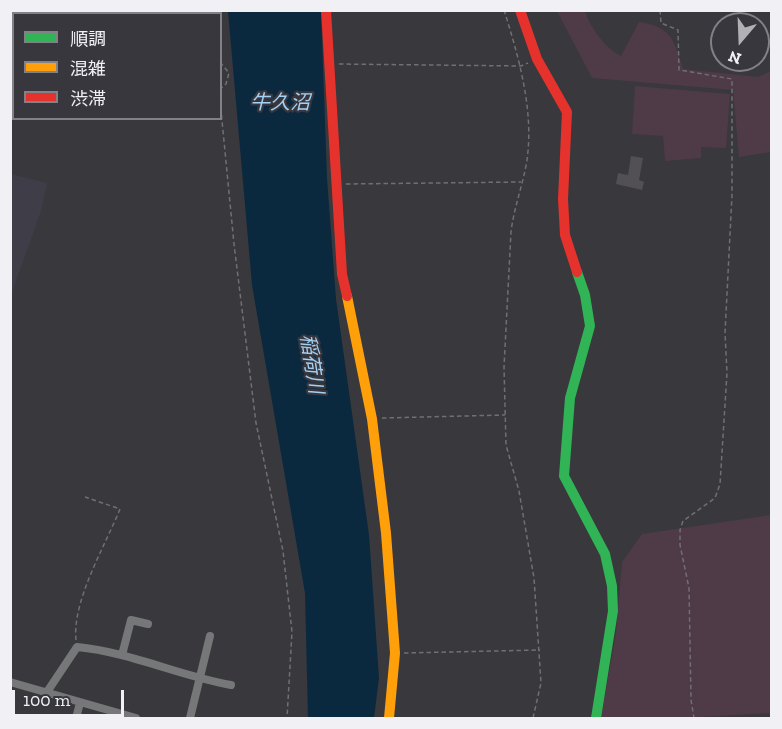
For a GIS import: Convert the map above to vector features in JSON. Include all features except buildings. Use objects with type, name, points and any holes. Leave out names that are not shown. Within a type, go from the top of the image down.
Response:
[{"type":"street","points":[[326,10],[342,274],[372,419],[386,533],[395,653],[389,718]]},
{"type":"street","points":[[519,10],[537,59],[565,103],[567,112],[563,199],[565,234],[585,295],[590,326],[570,398],[564,476],[605,554],[612,586],[613,611],[596,718]]},
{"type":"street","points":[[122,655],[131,620],[148,624]]},
{"type":"street","points":[[190,718],[210,636]]},
{"type":"street","points":[[47,692],[77,646],[103,649],[201,680],[231,685]]},
{"type":"street","points":[[10,682],[136,718]]},
{"type":"street","points":[[76,718],[80,703]]},
{"type":"path","points":[[504,10],[521,66],[529,123],[527,159],[511,232],[504,368],[506,445],[519,491],[534,578],[541,650],[541,683],[533,718]]},
{"type":"path","points":[[660,10],[661,23],[678,30],[679,70],[732,79],[732,195],[725,333],[727,373],[720,484],[715,498],[683,521],[680,530],[680,545],[689,588],[691,700],[694,718]]},
{"type":"path","points":[[222,64],[229,73],[226,84],[222,87]]},
{"type":"path","points":[[329,64],[521,66]]},
{"type":"path","points":[[222,120],[256,423],[283,551],[292,632],[287,718]]},
{"type":"path","points":[[335,184],[522,182]]},
{"type":"path","points":[[372,419],[505,416]]},
{"type":"path","points":[[77,646],[75,627],[84,594],[120,509],[85,497]]},
{"type":"path","points":[[395,653],[541,650]]},
{"type":"shaded area","points":[[557,11],[585,11],[599,37],[621,56],[639,22],[659,27],[670,36],[683,69],[758,77],[771,71],[771,152],[739,157],[733,90],[592,78]]},
{"type":"shaded area","points":[[635,86],[730,94],[726,148],[701,147],[701,158],[665,161],[663,136],[632,134]]},
{"type":"shaded area","points":[[11,174],[47,183],[41,211],[11,295]]},
{"type":"shaded area","points":[[771,515],[771,713],[683,718],[601,718],[616,633],[622,562],[642,534]]},
{"type":"water","name":"牛久沼","points":[[228,11],[321,11],[327,178],[336,299],[369,535],[379,678],[374,718],[308,718],[305,593],[252,285]]},
{"type":"traffic: fast","points":[[577,272],[585,295],[590,326],[570,398],[564,476],[605,554],[612,586],[613,611],[596,718]]},
{"type":"traffic: slow","points":[[347,296],[372,419],[386,533],[395,653],[389,718]]},
{"type":"traffic: jam","points":[[326,10],[342,274],[347,296]]},
{"type":"traffic: jam","points":[[520,10],[537,59],[567,112],[563,199],[565,235],[577,272]]},
{"type":"water label","name":"稲荷川","points":[[311,364]]}]
